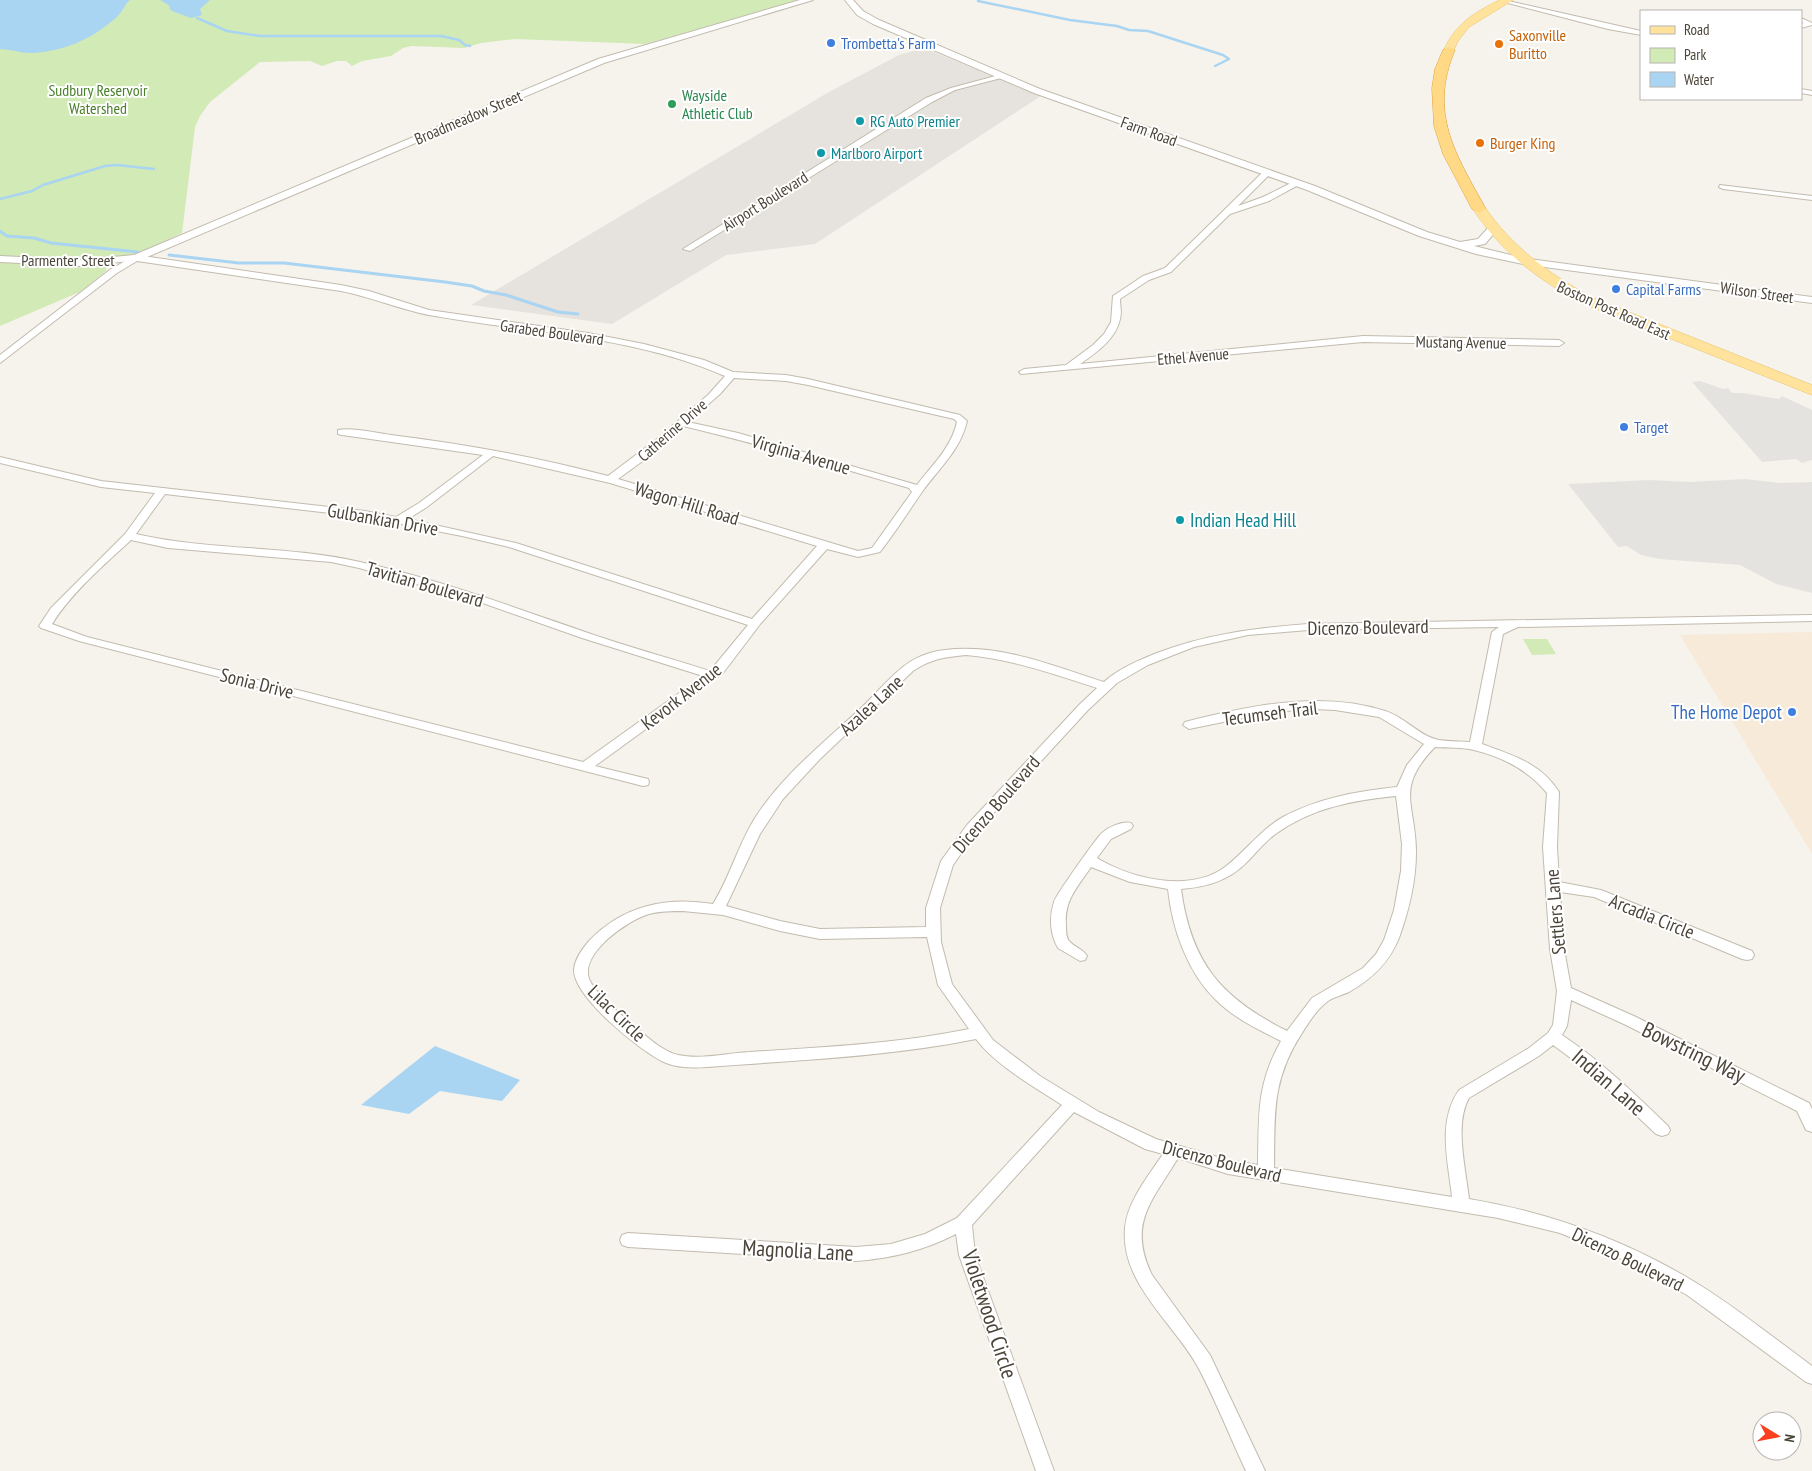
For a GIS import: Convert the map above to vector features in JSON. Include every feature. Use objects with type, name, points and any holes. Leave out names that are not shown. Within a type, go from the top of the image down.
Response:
[{"type":"highway","name":"Boston Post Road East","points":[[1449,50],[1441,69],[1438,88],[1440,126],[1449,154],[1479,209]]},
{"type":"main road","name":"Boston Post Road East","points":[[1449,50],[1462,28],[1479,15],[1507,1]]},
{"type":"main road","name":"Boston Post Road East","points":[[1479,209],[1492,230],[1523,261],[1552,281],[1586,300],[1812,390]]},
{"type":"street","name":"Broadmeadow Street","points":[[136,258],[601,61],[809,0]]},
{"type":"street","name":"Farm Road","points":[[849,0],[859,12],[876,22],[1002,76],[1095,112],[1298,184],[1423,234],[1480,252],[1523,261]]},
{"type":"street","points":[[1507,1],[1608,28],[1640,33]]},
{"type":"street","points":[[1802,20],[1810,24],[1802,26]]},
{"type":"street","name":"Airport Boulevard","points":[[687,249],[928,100],[953,89],[1002,76]]},
{"type":"street","points":[[1069,366],[1083,358],[1109,333],[1116,320],[1116,298],[1146,278],[1168,270],[1186,255],[1267,173]]},
{"type":"street","points":[[1226,214],[1266,199],[1298,184]]},
{"type":"street","points":[[1723,187],[1812,198]]},
{"type":"street","name":"Farm Road","points":[[1457,245],[1481,242],[1492,230]]},
{"type":"street","name":"Parmenter Street","points":[[0,259],[82,263],[136,258]]},
{"type":"street","points":[[0,360],[114,271],[136,258]]},
{"type":"street","name":"Garabed Boulevard","points":[[136,258],[341,288],[366,293],[428,312],[588,336],[644,347],[701,362],[731,375],[786,378],[808,382],[950,416],[962,421]]},
{"type":"street","name":"Wilson Street","points":[[1523,261],[1812,300]]},
{"type":"street","name":"Ethel Avenue","points":[[1024,372],[1054,370],[1069,366],[1263,350],[1363,339]]},
{"type":"street","name":"Mustang Avenue","points":[[1363,339],[1559,343]]},
{"type":"street","name":"Catherine Drive","points":[[610,480],[625,470],[722,388],[731,375]]},
{"type":"street","name":"Wagon Hill Road","points":[[342,432],[490,454],[610,480],[858,554],[876,550],[950,452],[961,432],[962,421]]},
{"type":"street","name":"Virginia Avenue","points":[[681,423],[734,435],[879,476],[913,486],[918,492]]},
{"type":"street","points":[[400,520],[490,454]]},
{"type":"street","name":"Gulbankian Drive","points":[[0,460],[101,484],[320,508],[400,520],[512,544],[756,624]]},
{"type":"street","name":"Sonia Drive","points":[[162,492],[129,536],[68,596],[55,610],[45,626],[83,639],[643,782]]},
{"type":"street","name":"Tavitian Boulevard","points":[[129,536],[168,545],[331,559],[361,565],[448,589],[586,636],[712,675]]},
{"type":"street","name":"Kevork Avenue","points":[[585,767],[719,670],[824,544]]},
{"type":"street","name":"Dicenzo Boulevard","points":[[1812,618],[1308,627],[1248,632],[1191,644],[1144,662],[1113,680],[1084,707],[972,828],[946,864],[934,908],[934,942],[945,986],[988,1044],[1035,1080],[1093,1116],[1151,1144],[1228,1167],[1498,1211],[1562,1227],[1630,1255],[1694,1290],[1812,1376]]},
{"type":"street","points":[[1475,746],[1498,632],[1515,624]]},
{"type":"street","name":"Azalea Lane","points":[[718,908],[728,893],[742,855],[767,810],[787,785],[825,747],[915,664],[947,653],[986,653],[1106,687]]},
{"type":"street","name":"Tecumseh Trail","points":[[1189,725],[1249,711],[1306,705],[1348,708],[1381,714],[1398,721],[1432,743]]},
{"type":"street","points":[[1266,1174],[1269,1091],[1276,1068],[1290,1039],[1313,1005],[1322,998],[1362,977],[1375,967],[1385,954],[1403,904],[1408,873],[1409,851],[1403,791],[1418,756],[1432,743]]},
{"type":"street","name":"Settlers Lane","points":[[1432,743],[1475,746],[1519,762],[1539,775],[1553,792],[1554,813],[1550,847],[1557,949],[1564,991],[1563,1013],[1560,1026],[1553,1036],[1534,1052],[1464,1094],[1457,1105],[1453,1124],[1461,1205]]},
{"type":"street","points":[[1088,859],[1108,870],[1129,878],[1174,884],[1210,881],[1224,874],[1256,842],[1273,829],[1328,802],[1370,794],[1403,791]]},
{"type":"street","points":[[1080,956],[1063,944],[1059,934],[1058,915],[1061,900],[1106,836],[1126,826]]},
{"type":"street","points":[[1174,884],[1176,908],[1182,928],[1205,976],[1221,996],[1245,1015],[1290,1039]]},
{"type":"street","name":"Arcadia Circle","points":[[1553,886],[1596,893],[1747,955]]},
{"type":"street","name":"Lilac Circle","points":[[934,932],[855,934],[804,932],[718,908],[691,905],[642,911],[624,920],[601,937],[590,950],[581,967],[582,979],[598,1000],[630,1030],[657,1052],[674,1059],[699,1061],[922,1043],[980,1033]]},
{"type":"street","name":"Bowstring Way","points":[[1564,991],[1632,1021],[1803,1107],[1812,1126]]},
{"type":"street","name":"Indian Lane","points":[[1553,1036],[1582,1055],[1662,1130]]},
{"type":"street","name":"Violetwood Circle","points":[[1045,1471],[970,1264],[963,1223],[1073,1103]]},
{"type":"street","points":[[1174,1151],[1143,1203],[1133,1226],[1132,1243],[1135,1258],[1144,1277],[1186,1333],[1204,1361],[1256,1471]]},
{"type":"street","name":"Magnolia Lane","points":[[628,1240],[856,1254],[891,1251],[910,1246],[929,1240],[963,1223]]},
{"type":"shaded area","points":[[924,48],[1041,96],[815,244],[726,255],[612,324],[471,305],[829,92],[899,55]]},
{"type":"shaded area","points":[[1700,381],[1723,389],[1728,388],[1732,393],[1779,399],[1782,396],[1812,410],[1812,460],[1802,463],[1796,459],[1762,462],[1692,382]]},
{"type":"shaded area","points":[[1745,479],[1781,483],[1812,482],[1812,593],[1776,584],[1740,565],[1660,559],[1641,555],[1627,546],[1618,547],[1568,484],[1649,480],[1690,482]]},
{"type":"shaded area","points":[[1812,632],[1812,854],[1680,635]]},
{"type":"green space","name":"Sudbury Reservoir Watershed","points":[[0,0],[801,0],[645,44],[515,39],[481,43],[464,48],[411,46],[403,48],[391,56],[362,61],[352,66],[346,61],[337,61],[322,66],[310,61],[260,62],[210,102],[200,116],[195,127],[182,233],[133,256],[123,257],[107,264],[106,271],[82,291],[0,326]]},
{"type":"green space","points":[[1523,639],[1547,639],[1556,654],[1532,655]]},
{"type":"water","points":[[0,0],[130,0],[117,17],[99,31],[81,41],[51,51],[31,53],[0,49]]},
{"type":"water","points":[[160,0],[210,0],[200,9],[202,15],[191,18],[172,11],[169,8],[170,6]]},
{"type":"water","points":[[435,1046],[520,1080],[502,1101],[440,1091],[409,1114],[361,1105]]},
{"type":"waterway","points":[[978,1],[1070,20],[1117,26],[1129,30],[1148,31],[1223,55],[1229,59],[1215,66]]},
{"type":"waterway","points":[[197,18],[227,31],[260,36],[441,36],[459,40],[465,45],[470,46]]},
{"type":"waterway","points":[[0,199],[32,191],[43,185],[105,166],[117,165],[154,169]]},
{"type":"waterway","points":[[1,232],[7,236],[34,238],[51,243],[138,252]]},
{"type":"waterway","points":[[169,255],[239,263],[284,263],[445,282],[472,286],[484,291],[506,295],[558,312],[578,314]]},
{"type":"place","name":"Trombetta's Farm","points":[[831,43]]},
{"type":"place","name":"Saxonville Buritto","points":[[1499,44]]},
{"type":"place","name":"Wayside Athletic Club","points":[[672,104]]},
{"type":"place","name":"RG Auto Premier","points":[[860,121]]},
{"type":"place","name":"Burger King","points":[[1480,143]]},
{"type":"place","name":"Marlboro Airport","points":[[821,153]]},
{"type":"place","name":"Capital Farms","points":[[1616,289]]},
{"type":"place","name":"Target","points":[[1624,427]]},
{"type":"place","name":"Indian Head Hill","points":[[1180,520]]},
{"type":"place","name":"The Home Depot","points":[[1792,712]]}]
